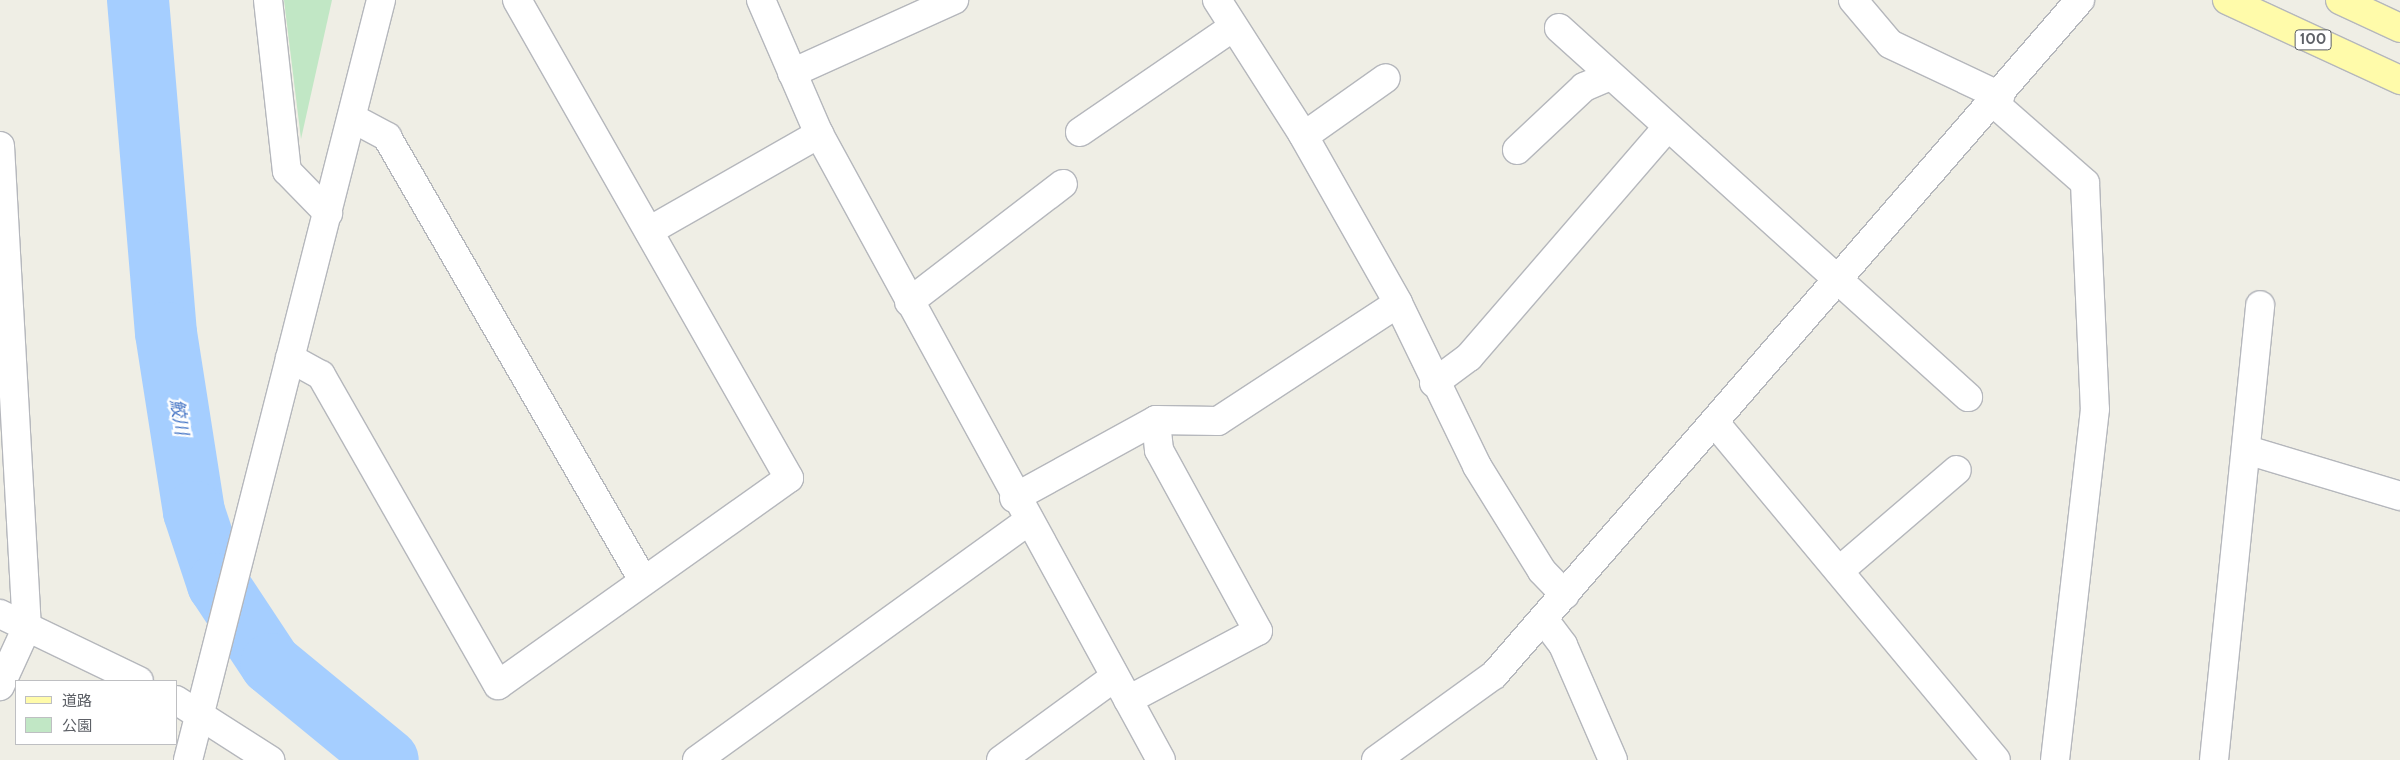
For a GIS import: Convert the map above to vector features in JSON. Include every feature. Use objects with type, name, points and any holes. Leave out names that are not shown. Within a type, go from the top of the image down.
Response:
[{"type":"main road","name":"100","points":[[2227,0],[2400,80]]},
{"type":"main road","points":[[2340,0],[2400,28]]},
{"type":"street","points":[[268,0],[287,171],[328,213]]},
{"type":"street","points":[[188,760],[381,0]]},
{"type":"street","points":[[290,358],[321,375],[498,684],[788,478],[517,0]]},
{"type":"street","points":[[761,0],[819,134],[1027,522],[1161,760]]},
{"type":"street","points":[[792,73],[954,0]]},
{"type":"street","points":[[1217,0],[1232,28],[1304,136],[1398,303],[1434,383],[1487,482],[1542,571],[1565,595]]},
{"type":"street","points":[[1853,0],[1890,44],[1997,99],[2085,183],[2095,409],[2056,760]]},
{"type":"street","points":[[1376,760],[1494,675],[1545,620],[1997,99],[2080,0]]},
{"type":"street","points":[[1080,132],[1232,28]]},
{"type":"street","points":[[1559,28],[1667,128],[1968,397]]},
{"type":"street","points":[[1518,150],[1584,88],[1610,76]]},
{"type":"street","points":[[1304,136],[1386,78]]},
{"type":"street","points":[[352,118],[387,137],[643,580]]},
{"type":"street","points":[[1434,383],[1469,357],[1667,128]]},
{"type":"street","points":[[649,232],[819,134]]},
{"type":"street","points":[[0,146],[27,627],[0,686]]},
{"type":"street","points":[[909,302],[1063,184]]},
{"type":"street","points":[[1014,498],[1156,420],[1218,421],[1398,303]]},
{"type":"street","points":[[2214,760],[2247,450],[2260,305]]},
{"type":"street","points":[[1000,760],[1121,689],[1258,631],[1159,450],[1156,420]]},
{"type":"street","points":[[1716,424],[1996,760]]},
{"type":"street","points":[[2247,450],[2400,496]]},
{"type":"street","points":[[1839,571],[1957,470]]},
{"type":"street","points":[[697,760],[1027,522]]},
{"type":"street","points":[[0,614],[137,680]]},
{"type":"street","points":[[1545,620],[1562,645],[1612,760]]},
{"type":"street","points":[[178,701],[200,711],[270,760]]},
{"type":"green space","points":[[284,0],[332,0],[301,139]]},
{"type":"waterway","name":"鮫川","points":[[138,0],[166,333],[194,512],[218,584],[271,664],[388,760]]}]
